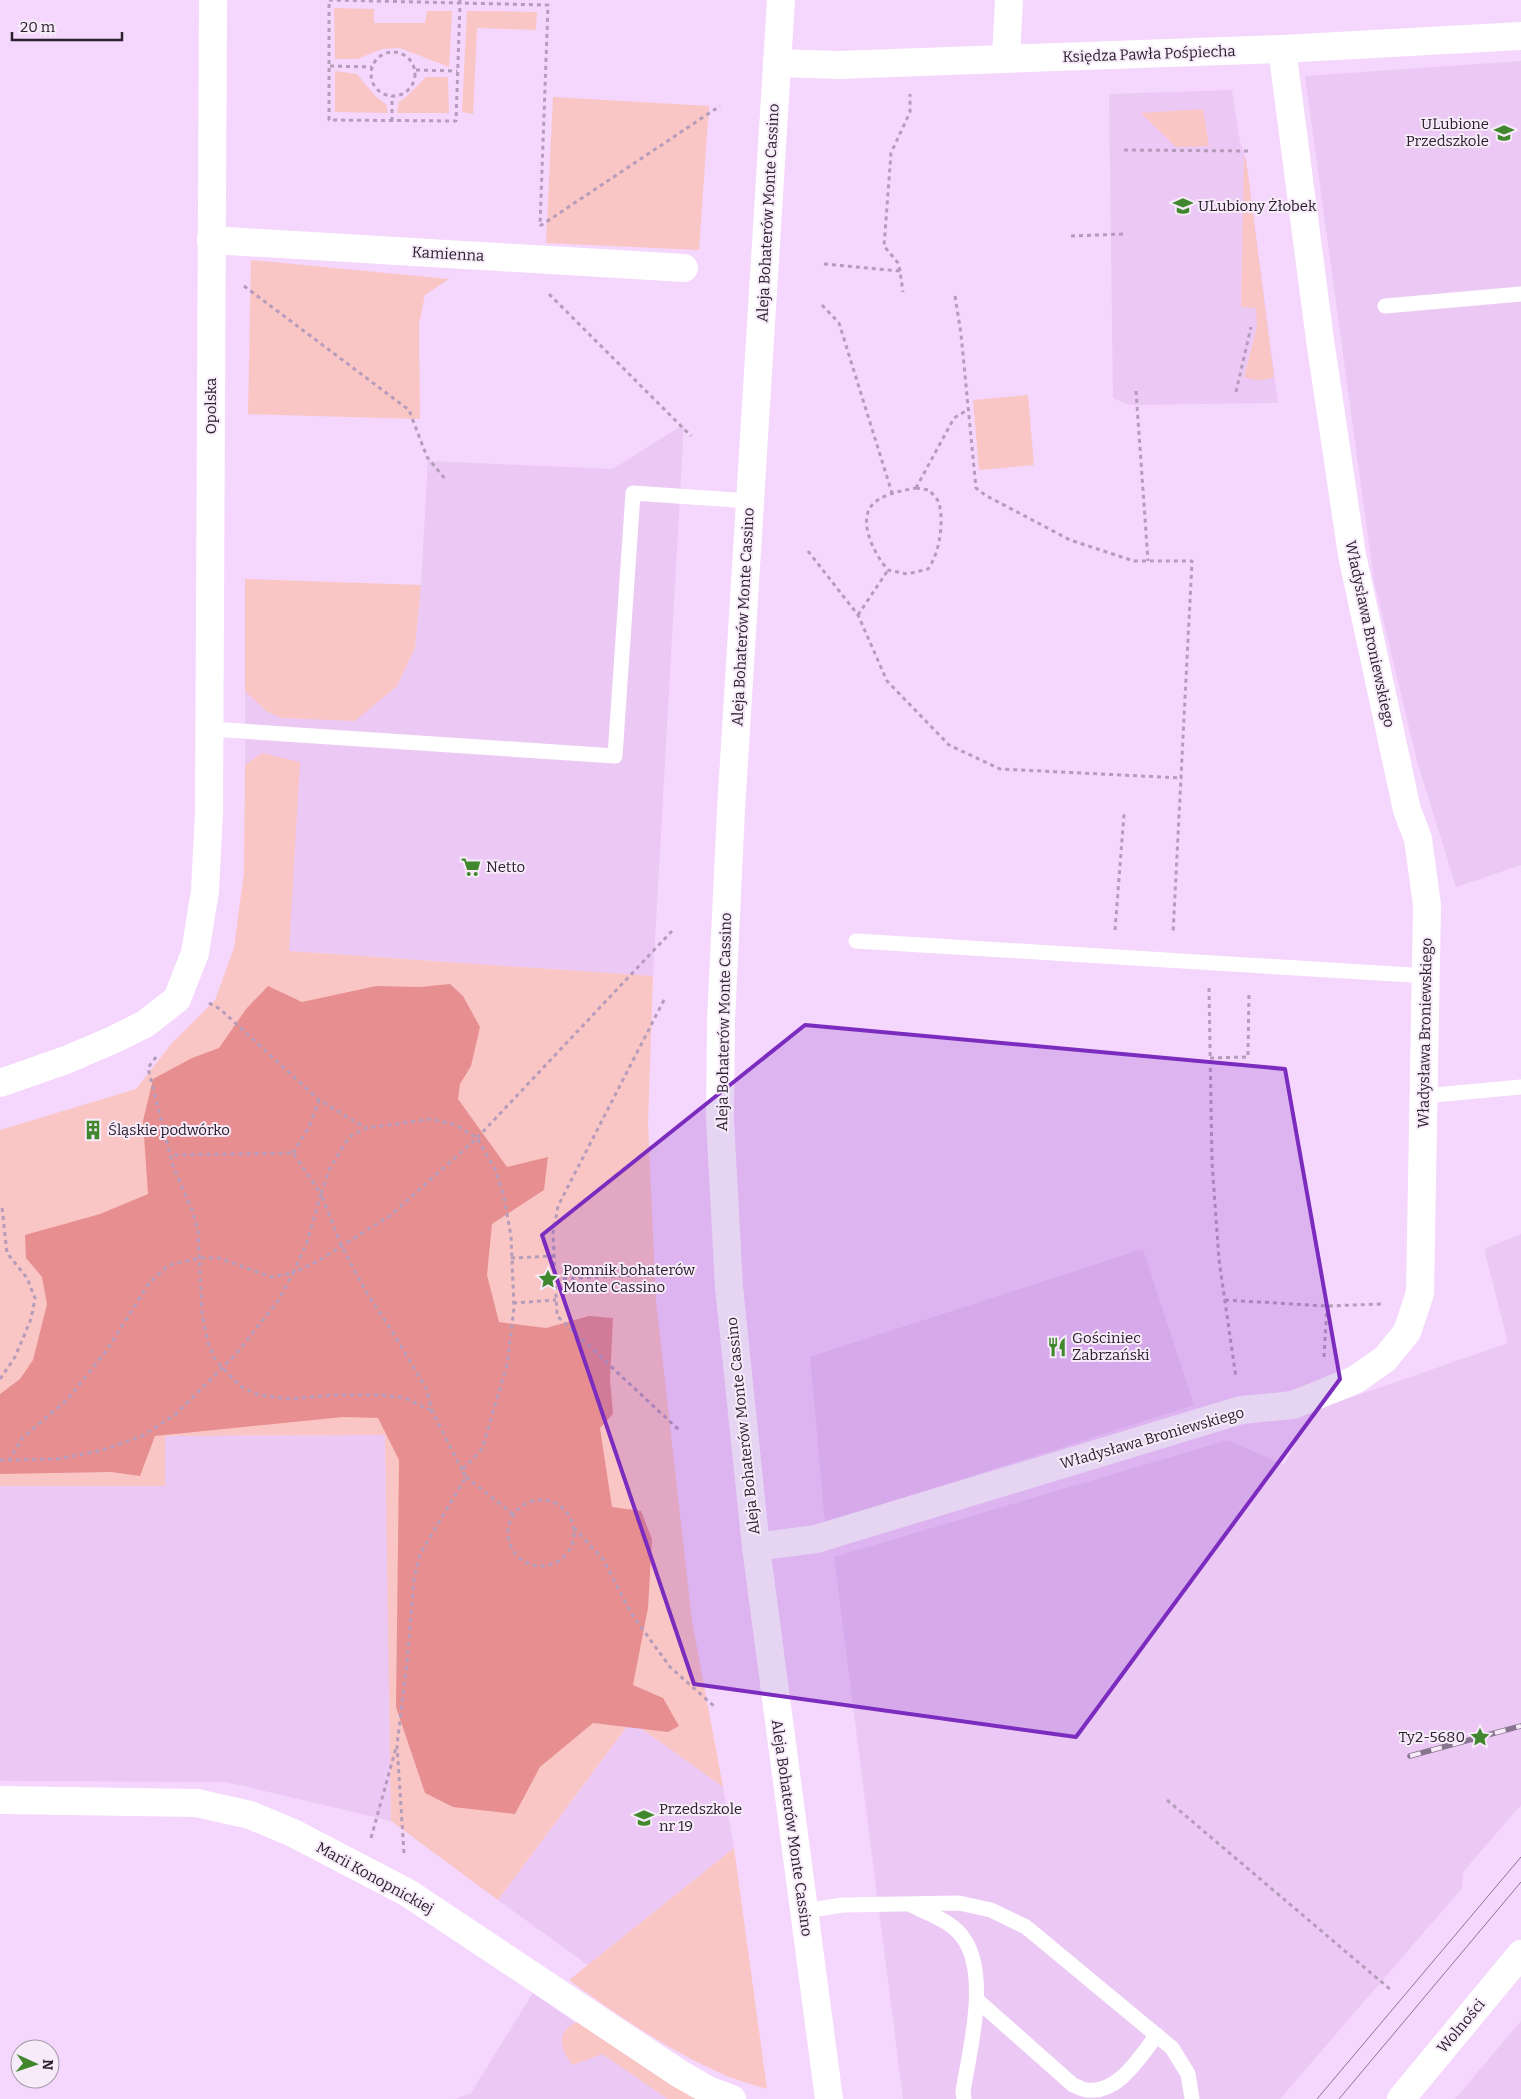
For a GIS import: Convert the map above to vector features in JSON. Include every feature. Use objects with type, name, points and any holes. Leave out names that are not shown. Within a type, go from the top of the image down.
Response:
[{"type":"street","name":"Opolska","points":[[0,1083],[66,1060],[145,1024],[177,999],[196,944],[205,891],[209,813],[213,0]]},
{"type":"street","name":"Aleja Bohaterów Monte Cassino","points":[[781,0],[721,1012],[720,1110],[729,1287],[756,1547],[829,2099]]},
{"type":"street","points":[[1006,58],[1009,0]]},
{"type":"street","name":"Księdza Pawła Pośpiecha","points":[[777,62],[838,65],[1282,49],[1521,36]]},
{"type":"street","name":"Władysława Broniewskiego","points":[[756,1547],[816,1539],[1241,1410],[1293,1405],[1355,1380],[1385,1359],[1407,1332],[1420,1293],[1427,905],[1418,840],[1407,810],[1352,555],[1320,340],[1282,49]]},
{"type":"street","name":"Kamienna","points":[[211,240],[684,268]]},
{"type":"street","name":"Marii Konopnickiej","points":[[0,1800],[198,1803],[250,1814],[293,1833],[408,1893],[680,2074],[708,2090],[732,2099]]},
{"type":"street","name":"Wolności","points":[[1401,2099],[1521,1954]]},
{"type":"lane","points":[[1385,306],[1521,294]]},
{"type":"lane","points":[[210,729],[615,756],[633,493],[750,501]]},
{"type":"lane","points":[[856,941],[1427,976]]},
{"type":"lane","points":[[1424,1096],[1521,1087]]},
{"type":"lane","points":[[804,1911],[842,1905],[959,1903],[991,1910],[1026,1927],[1172,2048],[1188,2074],[1192,2099]]},
{"type":"lane","points":[[909,1904],[943,1920],[964,1939],[974,1964],[977,2000],[964,2099]]},
{"type":"lane","points":[[977,2000],[1073,2085],[1087,2090],[1104,2089],[1121,2079],[1157,2035]]},
{"type":"path","points":[[460,2],[456,121],[329,120],[329,0],[460,2],[548,5],[540,226]]},
{"type":"path","points":[[390,52],[398,52],[405,56],[411,61],[416,70],[412,84],[407,91],[392,96],[378,89],[371,75],[372,67],[383,55],[390,52]]},
{"type":"path","points":[[330,66],[372,67]]},
{"type":"path","points":[[416,70],[457,71]]},
{"type":"path","points":[[903,292],[898,263],[884,246],[891,153],[910,112],[910,88]]},
{"type":"path","points":[[392,96],[392,121]]},
{"type":"path","points":[[692,436],[504,258],[540,226],[720,106]]},
{"type":"path","points":[[1124,150],[1250,151]]},
{"type":"path","points":[[1071,236],[1124,234]]},
{"type":"path","points":[[824,264],[900,271]]},
{"type":"path","points":[[240,282],[409,410],[427,457],[446,480]]},
{"type":"path","points":[[955,296],[969,409],[976,488],[985,495],[1070,540],[1134,561],[1192,561],[1173,935]]},
{"type":"path","points":[[822,305],[839,323],[892,493]]},
{"type":"path","points":[[1236,392],[1251,327]]},
{"type":"path","points":[[1136,392],[1148,561]]},
{"type":"path","points":[[916,488],[954,418],[969,409]]},
{"type":"path","points":[[916,488],[929,490],[938,501],[941,530],[932,564],[928,569],[907,574],[888,570],[876,553],[866,523],[873,503],[892,493],[916,488]]},
{"type":"path","points":[[808,551],[858,615],[887,681],[949,745],[1000,769],[1182,778]]},
{"type":"path","points":[[858,615],[888,570]]},
{"type":"path","points":[[1114,940],[1124,814]]},
{"type":"path","points":[[9,1462],[22,1438],[67,1400],[107,1350],[149,1283],[169,1264],[200,1258],[219,1258],[271,1276],[293,1273],[318,1261],[390,1215],[477,1138],[672,931]]},
{"type":"path","points":[[1209,963],[1212,1162],[1219,1260],[1241,1410]]},
{"type":"path","points":[[1210,1058],[1248,1057],[1249,966]]},
{"type":"path","points":[[664,1000],[558,1206],[553,1233],[557,1316],[679,1430]]},
{"type":"path","points":[[206,1002],[220,1009],[319,1100],[366,1128]]},
{"type":"path","points":[[157,1055],[148,1068],[173,1166],[192,1210],[198,1230],[202,1313],[208,1343],[216,1361],[240,1386],[259,1395],[290,1399],[332,1395],[382,1395],[405,1398],[432,1411]]},
{"type":"path","points":[[293,1153],[309,1127],[319,1100]]},
{"type":"path","points":[[0,1460],[9,1462],[58,1460],[103,1450],[144,1435],[176,1414],[236,1354],[278,1301],[307,1242],[330,1168],[349,1137],[366,1128],[431,1120],[456,1125],[477,1138],[495,1169],[504,1197],[511,1236],[513,1303],[508,1365],[482,1449],[462,1470]]},
{"type":"path","points":[[171,1155],[293,1153]]},
{"type":"path","points":[[293,1153],[321,1194],[341,1245],[364,1290],[395,1336],[427,1390],[432,1411],[466,1477],[513,1514]]},
{"type":"path","points":[[0,1379],[15,1357],[31,1319],[35,1298],[27,1278],[7,1253],[2,1207]]},
{"type":"path","points":[[511,1258],[554,1256]]},
{"type":"path","points":[[556,1279],[664,1274]]},
{"type":"path","points":[[513,1303],[556,1300]]},
{"type":"path","points":[[1225,1300],[1327,1306],[1392,1304]]},
{"type":"path","points":[[1324,1359],[1327,1306]]},
{"type":"path","points":[[362,1869],[397,1745],[414,1580],[420,1554],[466,1477]]},
{"type":"path","points":[[535,1499],[558,1503],[569,1514],[574,1528],[574,1540],[570,1550],[558,1561],[546,1566],[531,1565],[521,1560],[516,1555],[508,1539],[508,1525],[513,1514],[524,1504],[535,1499]]},
{"type":"path","points":[[574,1528],[603,1559],[631,1613],[670,1667],[716,1707]]},
{"type":"path","points":[[397,1745],[408,1893]]},
{"type":"path","points":[[1167,1800],[1391,1990]]},
{"type":"highlighted area","points":[[805,1025],[1285,1069],[1340,1379],[1076,1737],[694,1684],[542,1235]]},
{"type":"shaded area","points":[[334,8],[374,9],[374,23],[425,23],[427,11],[452,11],[449,67],[400,48],[382,49],[357,59],[335,59]]},
{"type":"shaded area","points":[[467,11],[537,12],[536,30],[477,28],[473,114],[462,112]]},
{"type":"shaded area","points":[[1521,61],[1521,865],[1456,887],[1417,761],[1374,581],[1305,76]]},
{"type":"shaded area","points":[[335,71],[357,74],[375,96],[386,104],[388,113],[335,112]]},
{"type":"shaded area","points":[[426,77],[448,77],[449,113],[397,113],[399,102]]},
{"type":"shaded area","points":[[1232,90],[1240,142],[1246,159],[1278,403],[1128,405],[1113,398],[1109,94]]},
{"type":"shaded area","points":[[553,97],[709,106],[699,250],[546,243]]},
{"type":"shaded area","points":[[1203,109],[1209,146],[1176,147],[1141,113]]},
{"type":"shaded area","points":[[1244,156],[1246,159],[1274,377],[1263,380],[1244,377],[1257,327],[1256,308],[1241,307]]},
{"type":"shaded area","points":[[251,260],[449,279],[425,295],[419,324],[420,419],[248,414]]},
{"type":"shaded area","points":[[1028,395],[1034,465],[979,470],[973,400]]},
{"type":"shaded area","points":[[684,424],[653,976],[289,951],[262,753],[245,765],[245,691],[266,711],[397,686],[415,648],[421,585],[428,461],[613,469]]},
{"type":"shaded area","points":[[245,579],[421,585],[415,648],[397,686],[355,721],[282,718],[266,711],[245,691]]},
{"type":"shaded area","points":[[262,753],[300,762],[289,951],[653,976],[648,1123],[656,1301],[692,1621],[723,1787],[631,1721],[498,1900],[391,1821],[385,1435],[165,1436],[165,1486],[0,1486],[0,1130],[136,1089],[172,1043],[215,1000],[234,948],[244,872],[245,765]]},
{"type":"shaded area","points":[[450,984],[463,996],[480,1027],[471,1066],[460,1084],[458,1099],[507,1167],[548,1157],[544,1190],[492,1224],[487,1275],[499,1322],[546,1328],[589,1316],[613,1318],[610,1379],[613,1414],[600,1428],[612,1507],[641,1511],[652,1539],[648,1608],[633,1685],[663,1698],[679,1726],[668,1732],[593,1723],[540,1767],[515,1814],[453,1807],[425,1793],[396,1707],[399,1460],[378,1418],[343,1417],[155,1436],[140,1476],[111,1472],[0,1474],[0,1394],[20,1379],[33,1360],[47,1304],[42,1277],[26,1258],[25,1235],[100,1214],[148,1194],[143,1121],[153,1079],[192,1058],[219,1048],[246,1009],[268,986],[302,1002],[376,986],[420,987]]},
{"type":"shaded area","points":[[1521,1234],[1521,1805],[1463,1872],[1462,1888],[1280,2099],[903,2099],[834,1557],[1228,1440],[1284,1465],[1312,1411],[1508,1343],[1484,1249]]},
{"type":"shaded area","points":[[1143,1249],[1194,1405],[825,1523],[810,1357]]},
{"type":"shaded area","points":[[386,1435],[391,1821],[226,1782],[0,1781],[0,1486],[165,1486],[165,1436]]},
{"type":"shaded area","name":"Przedszkole nr 19","points":[[632,1720],[723,1787],[734,1848],[588,1965],[498,1900]]},
{"type":"shaded area","points":[[734,1848],[767,2089],[726,2075],[680,2053],[623,2018],[569,1980]]},
{"type":"shaded area","points":[[533,1993],[684,2099],[455,2099],[471,2093]]},
{"type":"shaded area","points":[[585,2020],[604,2031],[664,2080],[698,2099],[668,2099],[602,2054],[573,2065],[567,2058],[562,2044],[562,2037],[569,2027]]},
{"type":"shaded area","points":[[1521,2021],[1521,2099],[1455,2099]]},
{"type":"tram line","points":[[1317,2099],[1521,1857]]},
{"type":"tram line","points":[[1339,2099],[1521,1882]]},
{"type":"railway","points":[[1410,1756],[1521,1726]]},
{"type":"place","name":"ULubione Przedszkole","points":[[1504,133]]},
{"type":"place","name":"ULubiony Żłobek","points":[[1183,206]]},
{"type":"place","name":"Netto","points":[[471,867]]},
{"type":"place","name":"Śląskie podwórko","points":[[93,1130]]},
{"type":"place","name":"Pomnik bohaterów Monte Cassino","points":[[548,1279]]},
{"type":"place","name":"Gościniec Zabrzański","points":[[1057,1347]]},
{"type":"place","name":"Ty2-5680","points":[[1480,1737]]},
{"type":"place","name":"Przedszkole nr 19","points":[[644,1818]]}]
